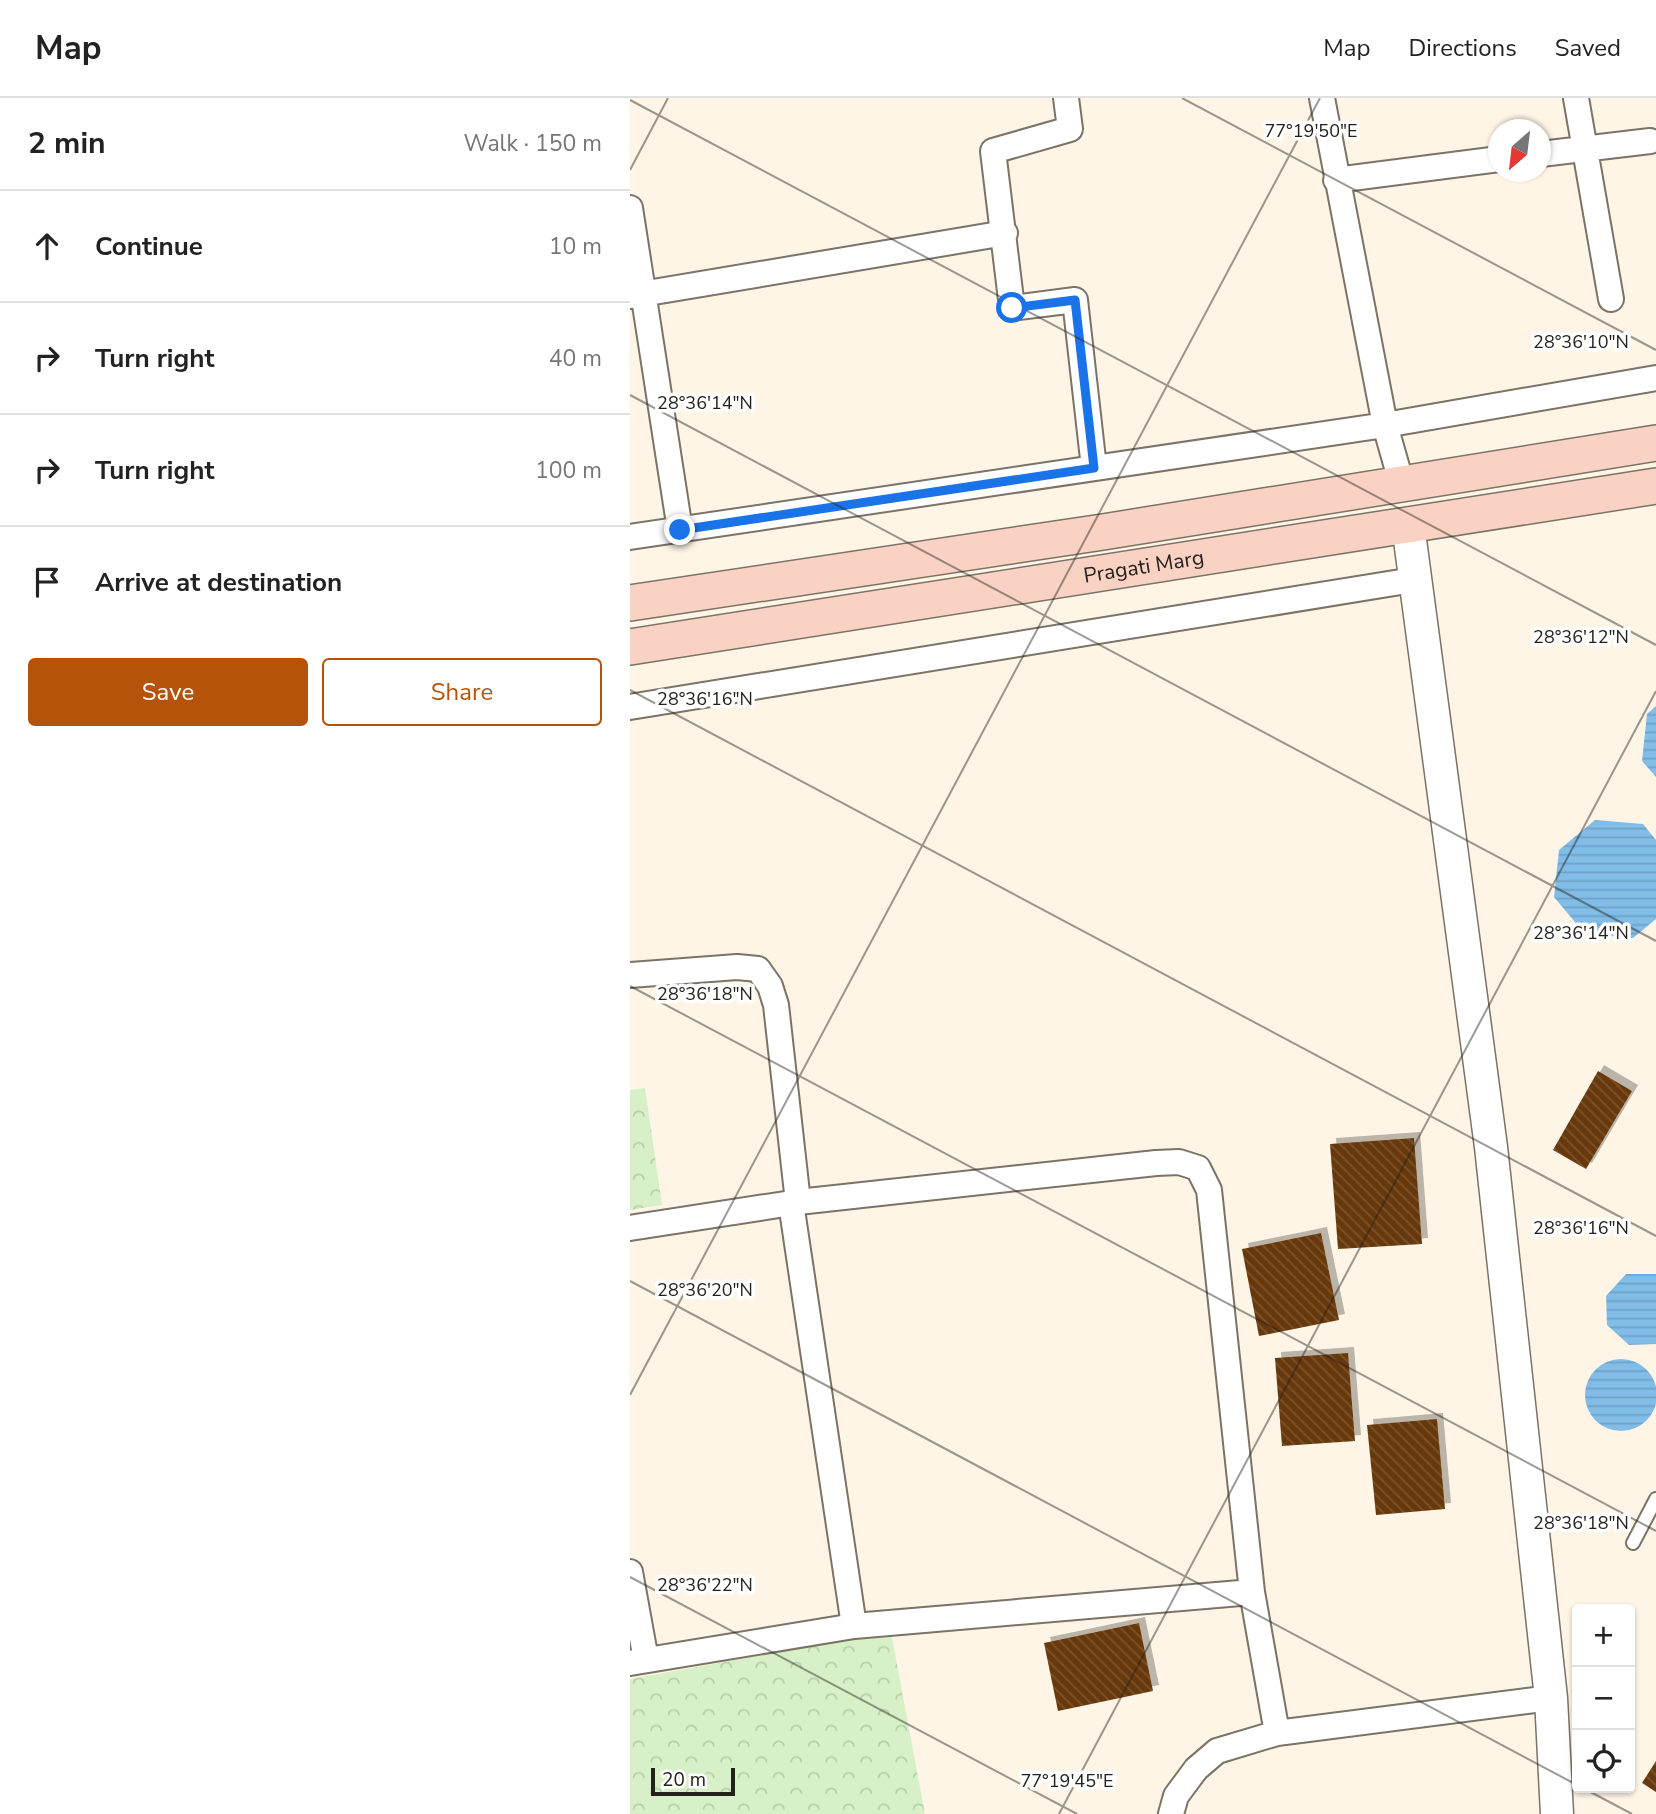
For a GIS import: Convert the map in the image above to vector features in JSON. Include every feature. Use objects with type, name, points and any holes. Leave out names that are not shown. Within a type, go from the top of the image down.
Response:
[{"type":"main road","name":"Pragati Marg","points":[[630,603],[1402,485],[1656,443]]},
{"type":"main road","name":"Pragati Marg","points":[[630,647],[1656,486]]},
{"type":"street","points":[[1066,98],[1070,129],[993,151],[1012,308],[1075,300],[1094,468]]},
{"type":"street","points":[[1322,98],[1385,425],[1402,485]]},
{"type":"street","points":[[1576,98],[1611,299]]},
{"type":"street","points":[[1551,153],[1650,141]]},
{"type":"street","points":[[1336,180],[1488,160]]},
{"type":"street","points":[[630,208],[637,294],[680,530]]},
{"type":"street","points":[[637,294],[1005,233]]},
{"type":"street","points":[[630,537],[1385,425],[1656,378]]},
{"type":"street","points":[[1408,525],[1413,580],[1491,1147],[1550,1698],[1557,1814]]},
{"type":"street","points":[[630,707],[1413,580]]},
{"type":"street","points":[[630,975],[737,967],[758,969],[770,986],[776,1005],[794,1202],[854,1626]]},
{"type":"street","points":[[630,1227],[794,1202],[1156,1163],[1179,1162],[1198,1168],[1209,1189],[1252,1592],[1277,1733]]},
{"type":"street","points":[[630,1572],[638,1661],[854,1626],[1252,1592]]},
{"type":"street","points":[[1171,1814],[1175,1796],[1189,1778],[1217,1752],[1277,1733],[1550,1698]]},
{"type":"lane","points":[[1633,1543],[1656,1499]]},
{"type":"green space","points":[[645,1088],[662,1205],[630,1210],[630,1090]]},
{"type":"green space","points":[[891,1632],[925,1814],[630,1814],[630,1679]]},
{"type":"water","points":[[1656,706],[1656,777],[1642,761],[1647,714]]},
{"type":"water","points":[[1595,820],[1643,824],[1656,840],[1656,919],[1633,938],[1585,934],[1554,897],[1559,850]]},
{"type":"water","points":[[1626,1274],[1656,1274],[1656,1344],[1629,1345],[1607,1325],[1606,1296]]},
{"type":"water","points":[[1628,1359],[1647,1369],[1655,1381],[1655,1409],[1647,1421],[1635,1429],[1614,1431],[1595,1421],[1587,1409],[1585,1388],[1595,1369],[1607,1361]]},
{"type":"building","points":[[1598,1071],[1632,1091],[1586,1169],[1553,1150]]},
{"type":"building","points":[[1414,1138],[1422,1244],[1338,1249],[1330,1144]]},
{"type":"building","points":[[1321,1233],[1339,1320],[1259,1336],[1242,1249]]},
{"type":"building","points":[[1348,1353],[1355,1441],[1282,1446],[1275,1358]]},
{"type":"building","points":[[1437,1419],[1445,1509],[1376,1515],[1367,1425]]},
{"type":"building","points":[[1139,1623],[1153,1691],[1058,1711],[1044,1643]]},
{"type":"building","points":[[1656,1761],[1656,1792],[1642,1783]]},
{"type":"route","points":[[680,530],[1094,468],[1075,300],[1012,308]]}]
